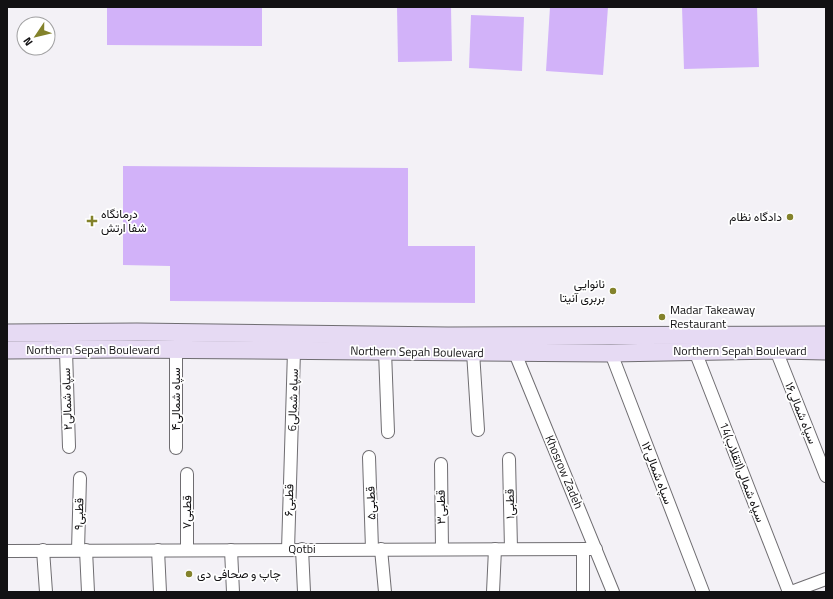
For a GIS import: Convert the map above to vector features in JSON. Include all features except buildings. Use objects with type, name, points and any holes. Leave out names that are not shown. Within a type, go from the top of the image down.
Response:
[{"type":"main road","name":"Northern Sepah Boulevard","points":[[7,333],[137,332],[246,342],[659,344],[826,335]]},
{"type":"main road","name":"Northern Sepah Boulevard","points":[[7,350],[176,350],[246,342],[294,351],[611,353],[659,344],[695,351],[826,351]]},
{"type":"street","name":"سپاه شمالی۴","points":[[176,350],[176,448]]},
{"type":"street","name":"سپاه شمالی۱۶","points":[[776,350],[826,476]]},
{"type":"street","name":"سپاه شمالی۲","points":[[66,351],[69,448]]},
{"type":"street","name":"6سپاه شمالی","points":[[291,450],[294,351]]},
{"type":"street","points":[[385,351],[388,432]]},
{"type":"street","name":"14سپاه شمالی(اتقلاب)","points":[[695,351],[790,592]]},
{"type":"street","points":[[473,352],[478,430]]},
{"type":"street","name":"Khosrow Zadeh","points":[[515,353],[614,592]]},
{"type":"street","name":"سپاه شمالی۱۲","points":[[611,353],[703,592]]},
{"type":"street","name":"قطبی۶","points":[[288,550],[291,450]]},
{"type":"street","name":"قطبی۵","points":[[369,457],[377,549],[385,592]]},
{"type":"street","name":"قطبی۱","points":[[509,459],[511,549]]},
{"type":"street","name":"قطبی۳","points":[[441,464],[442,549]]},
{"type":"street","name":"قطبی۷","points":[[186,550],[187,474]]},
{"type":"street","name":"قطبی۹","points":[[80,478],[82,550],[88,592]]},
{"type":"street","points":[[493,592],[495,549]]},
{"type":"street","points":[[582,592],[583,549]]},
{"type":"street","name":"Qotbi","points":[[7,551],[596,549]]},
{"type":"street","points":[[44,550],[46,592]]},
{"type":"street","points":[[158,550],[160,592]]},
{"type":"street","points":[[231,550],[233,592]]},
{"type":"street","points":[[302,550],[304,592]]},
{"type":"street","points":[[790,592],[826,579]]},
{"type":"shaded area","points":[[107,7],[262,7],[262,46],[107,45]]},
{"type":"shaded area","points":[[397,7],[451,7],[452,61],[398,62]]},
{"type":"shaded area","points":[[550,7],[608,7],[603,75],[546,71]]},
{"type":"shaded area","points":[[682,7],[757,7],[759,67],[684,69]]},
{"type":"shaded area","points":[[471,15],[524,17],[522,71],[469,68]]},
{"type":"shaded area","points":[[123,166],[408,168],[408,246],[475,246],[475,303],[170,301],[170,266],[123,265]]},
{"type":"place","name":"دادگاه نظام","points":[[790,217]]},
{"type":"place","name":"درمانگاه شفا ارتش","points":[[92,221]]},
{"type":"place","name":"نانوایی بربری آنیتا","points":[[613,291]]},
{"type":"place","name":"Madar Takeaway Restaurant","points":[[662,317]]},
{"type":"place","name":"چاپ و صحافی دی","points":[[189,574]]}]
